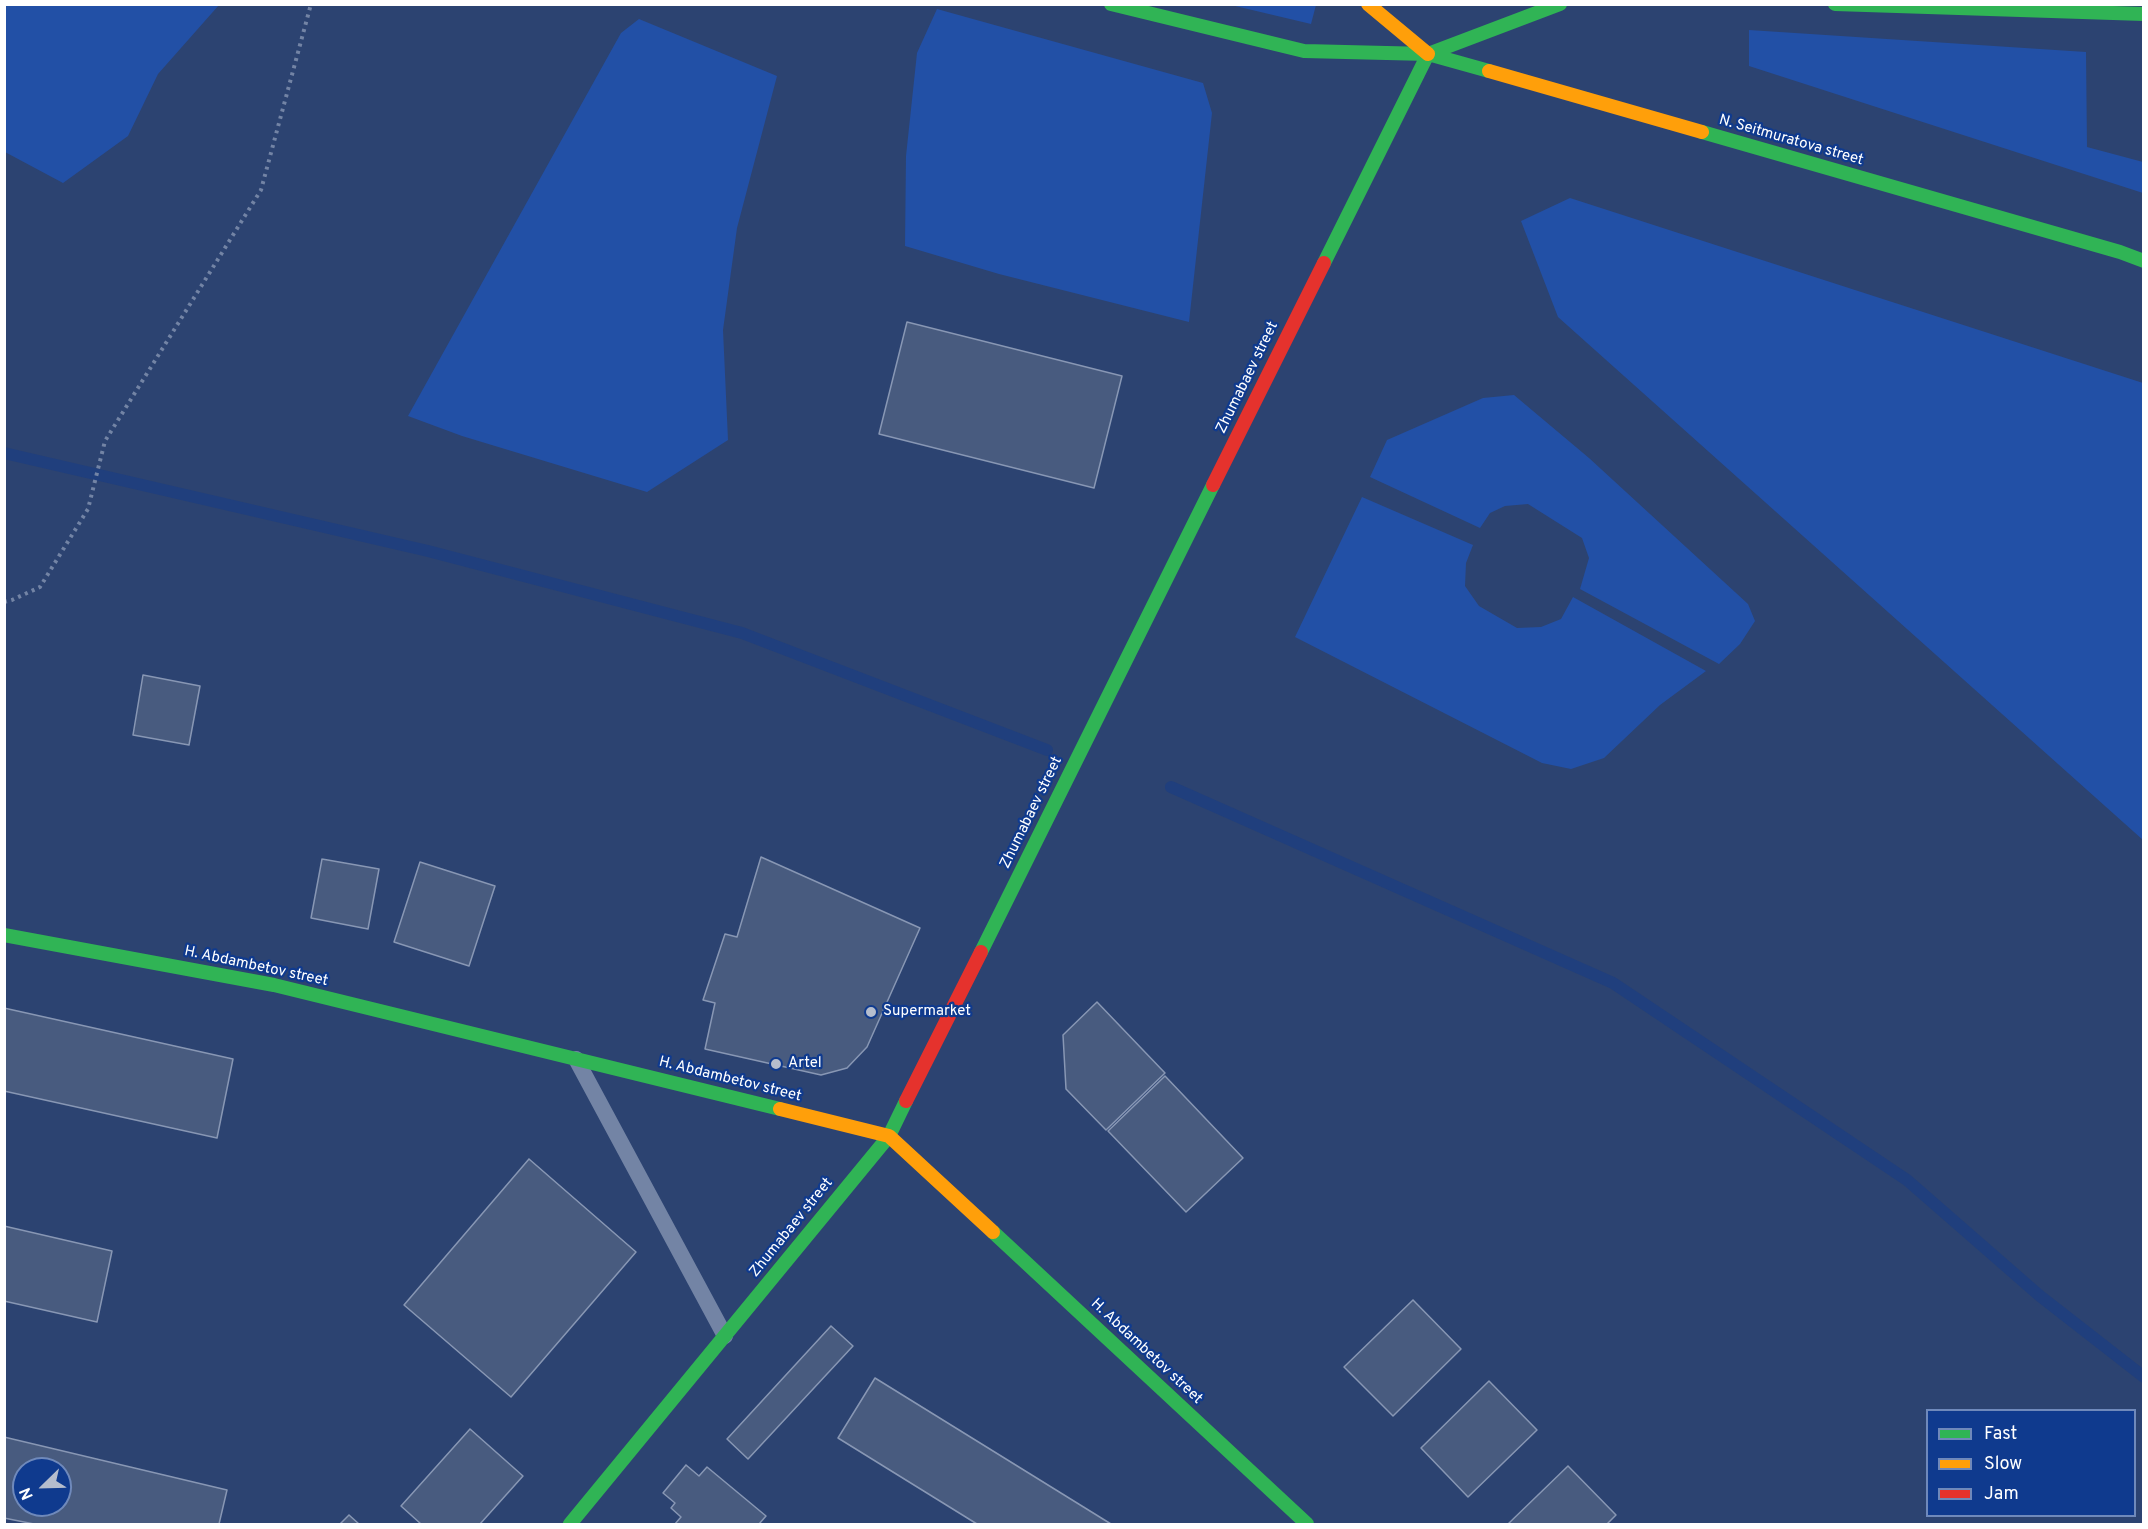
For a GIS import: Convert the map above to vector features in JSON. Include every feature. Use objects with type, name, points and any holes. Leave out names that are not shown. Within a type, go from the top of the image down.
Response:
[{"type":"street","points":[[1111,4],[1304,51],[1428,54],[1560,4]]},
{"type":"street","points":[[1368,4],[1428,54]]},
{"type":"street","points":[[1834,4],[2144,14]]},
{"type":"street","name":"N. Seitmuratova street","points":[[1428,54],[2144,261]]},
{"type":"street","name":"Zhumabaev street","points":[[570,1524],[889,1136],[1428,54]]},
{"type":"street","name":"H. Abdambetov street","points":[[4,934],[274,985],[889,1136],[1307,1524]]},
{"type":"lane","points":[[576,1059],[725,1336]]},
{"type":"path","points":[[4,602],[40,587],[88,509],[105,441],[261,190],[311,4]]},
{"type":"shaded area","points":[[4,5],[219,5],[158,74],[128,136],[63,183],[5,152]]},
{"type":"shaded area","points":[[1231,5],[1316,5],[1311,24]]},
{"type":"shaded area","points":[[937,9],[1203,83],[1212,113],[1189,322],[999,274],[905,246],[906,156],[917,53]]},
{"type":"shaded area","points":[[639,19],[777,76],[737,228],[723,330],[728,440],[647,492],[462,436],[408,416],[621,33]]},
{"type":"shaded area","points":[[1749,30],[2086,52],[2087,147],[2143,162],[2143,193],[1749,66]]},
{"type":"shaded area","points":[[1570,198],[2143,383],[2143,840],[1558,317],[1521,221]]},
{"type":"shaded area","points":[[1514,395],[1589,458],[1748,604],[1755,621],[1740,644],[1719,664],[1580,589],[1589,558],[1582,538],[1528,504],[1505,506],[1490,513],[1480,528],[1370,477],[1387,440],[1483,398]]},
{"type":"shaded area","points":[[1362,497],[1473,545],[1466,563],[1465,586],[1479,606],[1517,628],[1541,627],[1561,619],[1573,597],[1706,671],[1660,705],[1604,758],[1571,769],[1542,763],[1295,637]]},
{"type":"building","points":[[907,322],[1122,376],[1094,488],[879,434]]},
{"type":"building","points":[[143,675],[200,686],[189,745],[133,735]]},
{"type":"building","points":[[761,857],[920,928],[867,1047],[847,1068],[821,1075],[705,1049],[715,1003],[703,1000],[725,934],[737,937]]},
{"type":"building","points":[[322,859],[379,869],[368,929],[311,918]]},
{"type":"building","points":[[420,862],[495,886],[469,966],[394,942]]},
{"type":"building","points":[[1097,1002],[1165,1073],[1106,1130],[1066,1089],[1063,1035]]},
{"type":"building","points":[[4,1008],[233,1059],[217,1138],[4,1091]]},
{"type":"building","points":[[1165,1076],[1243,1158],[1186,1212],[1108,1131]]},
{"type":"building","points":[[529,1159],[636,1252],[511,1397],[404,1305]]},
{"type":"building","points":[[4,1226],[112,1251],[97,1322],[4,1301]]},
{"type":"building","points":[[1413,1300],[1461,1349],[1393,1416],[1344,1367]]},
{"type":"building","points":[[831,1326],[853,1346],[748,1459],[727,1439]]},
{"type":"building","points":[[875,1378],[1111,1524],[977,1524],[838,1438]]},
{"type":"building","points":[[1489,1381],[1537,1430],[1468,1497],[1421,1448]]},
{"type":"building","points":[[470,1429],[523,1476],[480,1524],[421,1524],[401,1506]]},
{"type":"building","points":[[4,1437],[227,1490],[219,1524],[34,1524],[4,1518]]},
{"type":"building","points":[[686,1465],[699,1476],[707,1467],[766,1516],[759,1524],[675,1524],[681,1517],[671,1508],[675,1503],[663,1493]]},
{"type":"building","points":[[1568,1466],[1616,1515],[1607,1524],[1508,1524]]},
{"type":"building","points":[[349,1515],[359,1524],[340,1524]]},
{"type":"waterway","points":[[4,453],[428,551],[742,633],[1047,750]]},
{"type":"waterway","points":[[1171,787],[1613,983],[1907,1180],[2040,1296],[2144,1377]]},
{"type":"traffic: fast","points":[[1111,4],[1304,51],[1428,54],[1489,71]]},
{"type":"traffic: fast","points":[[1428,54],[1560,4]]},
{"type":"traffic: fast","points":[[1835,4],[2144,14]]},
{"type":"traffic: fast","points":[[1324,263],[1428,54]]},
{"type":"traffic: fast","points":[[1702,132],[2120,252],[2144,261]]},
{"type":"traffic: fast","points":[[981,952],[1213,485]]},
{"type":"traffic: fast","points":[[4,935],[274,985],[780,1109]]},
{"type":"traffic: fast","points":[[570,1524],[889,1136],[906,1101]]},
{"type":"traffic: fast","points":[[993,1232],[1307,1524]]},
{"type":"traffic: slow","points":[[1368,4],[1428,54]]},
{"type":"traffic: slow","points":[[1489,71],[1702,132]]},
{"type":"traffic: slow","points":[[780,1109],[889,1136],[993,1232]]},
{"type":"traffic: jam","points":[[1213,485],[1324,263]]},
{"type":"traffic: jam","points":[[906,1101],[981,952]]},
{"type":"place","name":"Supermarket","points":[[871,1012]]},
{"type":"place","name":"Artel","points":[[776,1064]]}]
